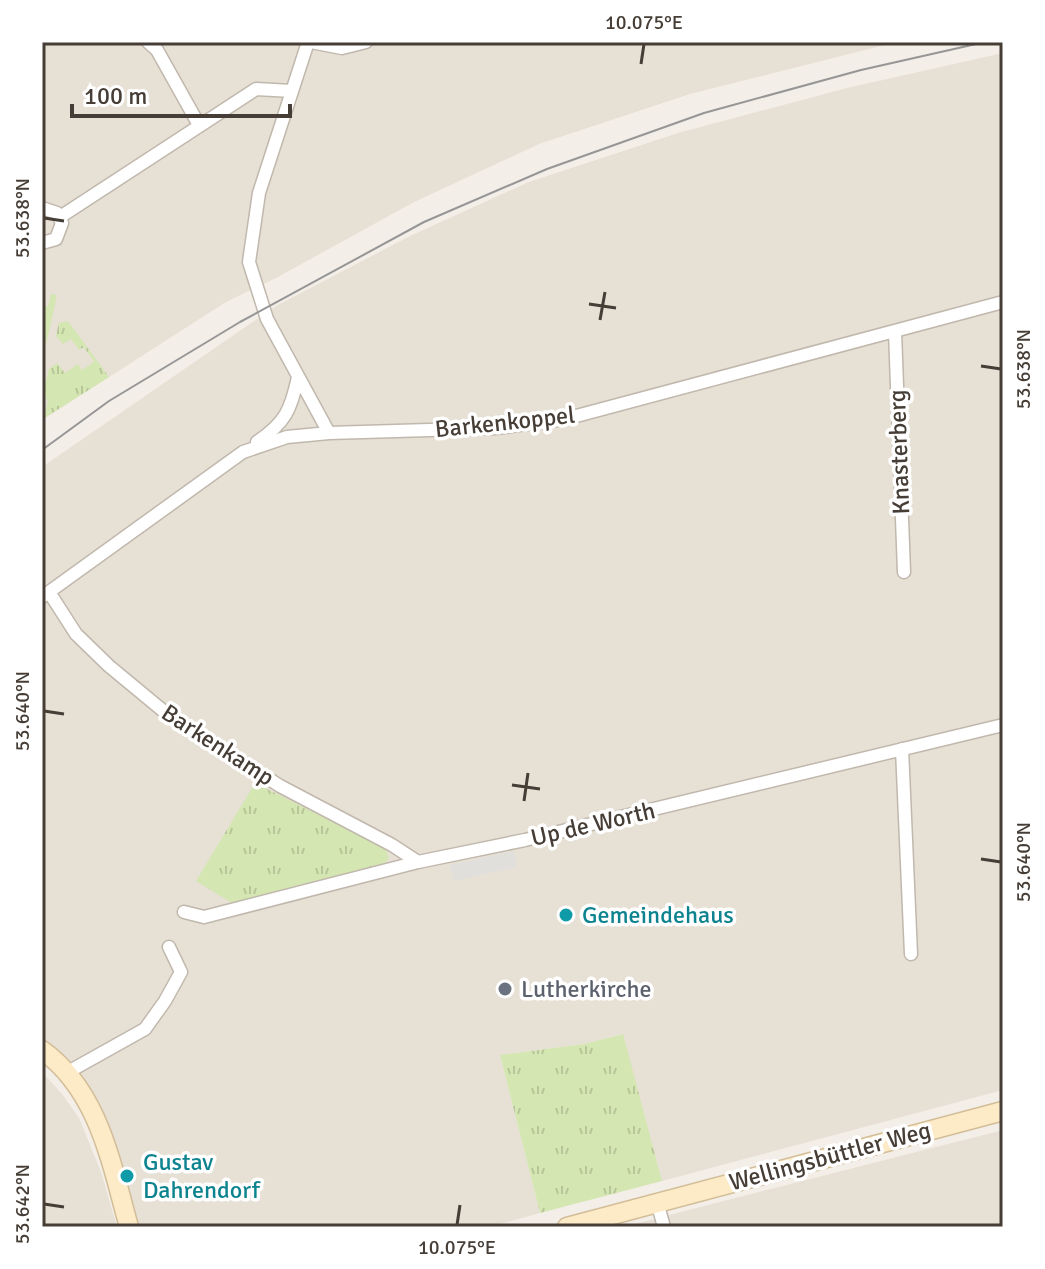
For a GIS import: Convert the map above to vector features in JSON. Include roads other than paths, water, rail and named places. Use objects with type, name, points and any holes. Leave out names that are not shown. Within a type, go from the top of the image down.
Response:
[{"type":"main road","points":[[42,1050],[68,1072],[94,1112],[129,1227]]},
{"type":"main road","name":"Wellingsbüttler Weg","points":[[567,1227],[1003,1111]]},
{"type":"street","points":[[148,42],[157,50],[199,125]]},
{"type":"street","points":[[329,433],[267,319],[249,262],[259,193],[310,42],[342,48],[366,42]]},
{"type":"street","points":[[60,217],[256,89],[292,91]]},
{"type":"street","points":[[42,208],[52,209],[60,217],[60,235],[51,242],[42,243]]},
{"type":"street","name":"Barkenkoppel","points":[[46,594],[243,452],[287,437],[496,428],[565,419],[1003,302]]},
{"type":"street","name":"Knasterberg","points":[[895,332],[904,572]]},
{"type":"street","points":[[243,452],[278,427],[292,404],[298,377]]},
{"type":"street","name":"Barkenkamp","points":[[46,594],[76,634],[167,714],[280,786],[418,862]]},
{"type":"street","name":"Up de Worth","points":[[184,912],[204,917],[418,862],[525,840],[1003,725]]},
{"type":"street","points":[[902,749],[911,954]]},
{"type":"street","points":[[68,1072],[145,1029],[181,972],[169,947]]},
{"type":"street","points":[[657,1202],[664,1227]]},
{"type":"tram line","points":[[42,450],[109,401],[240,322],[424,222],[547,169],[704,113],[861,70],[985,42]]},
{"type":"place","name":"Gemeindehaus","points":[[566,915]]},
{"type":"place","name":"Lutherkirche","points":[[505,989]]},
{"type":"place","name":"Gustav Dahrendorf","points":[[127,1176]]}]
